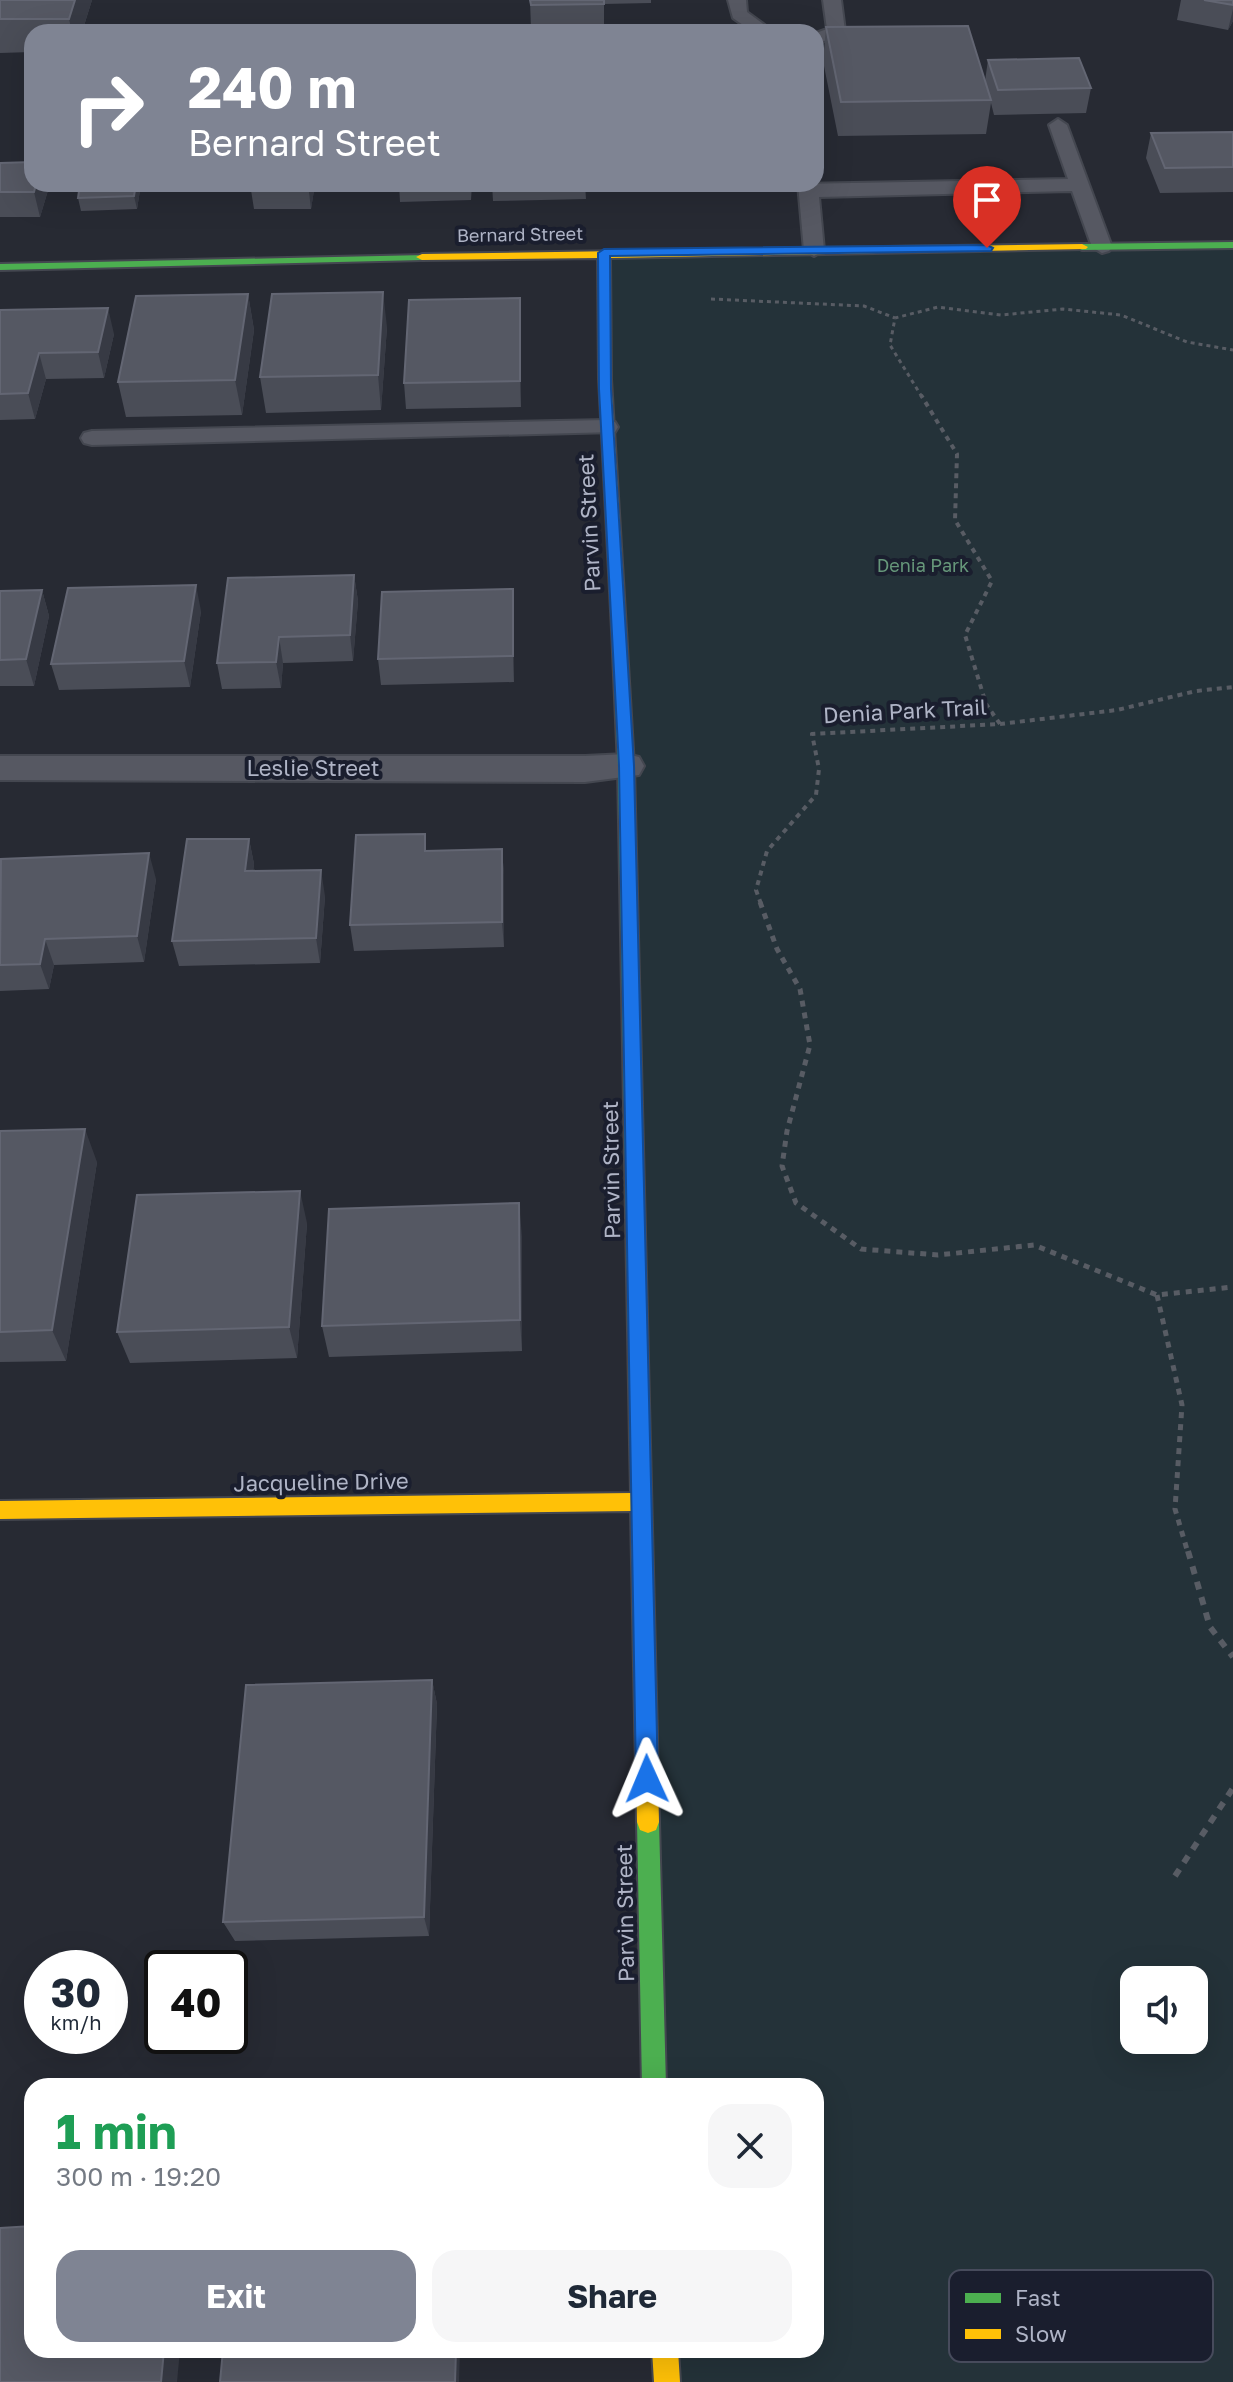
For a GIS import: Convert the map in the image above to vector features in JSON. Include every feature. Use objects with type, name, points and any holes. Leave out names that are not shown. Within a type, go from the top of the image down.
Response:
[{"type":"street","name":"Bernard Street","points":[[0,267],[604,253],[1233,245]]},
{"type":"street","name":"Parvin Street","points":[[604,253],[607,427],[626,766],[654,2078]]},
{"type":"street","name":"Leslie Street","points":[[0,768],[626,766]]},
{"type":"street","name":"Jacqueline Drive","points":[[0,1510],[643,1502]]},
{"type":"street","points":[[666,2358],[667,2382]]},
{"type":"lane","points":[[737,0],[739,14],[753,24]]},
{"type":"lane","points":[[824,36],[836,31],[832,0]]},
{"type":"lane","points":[[1058,125],[1102,247]]},
{"type":"lane","points":[[824,187],[1079,185]]},
{"type":"lane","points":[[808,192],[814,250]]},
{"type":"lane","points":[[92,438],[607,427]]},
{"type":"path","points":[[711,299],[864,306],[895,318],[938,307],[1001,315],[1063,309],[1121,315],[1187,342],[1233,350]]},
{"type":"path","name":"Denia Park Trail","points":[[895,318],[890,345],[957,454],[955,520],[992,581],[965,635],[986,704],[1000,724]]},
{"type":"path","points":[[1000,724],[1117,710],[1196,691],[1233,687]]},
{"type":"path","name":"Denia Park Trail","points":[[1000,724],[812,734],[819,769],[816,795],[767,851],[756,890],[777,949],[800,989],[810,1045],[787,1131],[782,1166],[796,1203],[861,1249],[938,1255],[1034,1245],[1157,1295],[1233,1287]]},
{"type":"path","points":[[1157,1295],[1182,1405],[1175,1509],[1210,1627],[1233,1657]]},
{"type":"path","points":[[1175,1876],[1233,1788]]},
{"type":"green space","name":"Denia Park","points":[[1233,244],[1233,2382],[671,2382],[670,2358],[824,2358],[824,2078],[661,2078],[604,253]]},
{"type":"building","points":[[0,0],[75,0],[69,19],[0,19]]},
{"type":"building","points":[[530,0],[604,0],[604,4],[531,5]]},
{"type":"building","points":[[1204,0],[1233,0],[1233,5]]},
{"type":"building","points":[[968,26],[991,100],[841,102],[826,27]]},
{"type":"building","points":[[1079,58],[1091,88],[998,90],[988,60]]},
{"type":"building","points":[[1233,132],[1233,167],[1165,168],[1151,133]]},
{"type":"building","points":[[24,162],[24,192],[0,192],[0,163]]},
{"type":"building","points":[[79,192],[135,192],[134,196],[78,198]]},
{"type":"building","points":[[383,292],[378,375],[260,377],[272,294]]},
{"type":"building","points":[[248,294],[235,380],[118,382],[136,296]]},
{"type":"building","points":[[520,298],[520,381],[404,383],[409,300]]},
{"type":"building","points":[[108,308],[98,352],[39,353],[28,393],[0,394],[0,310]]},
{"type":"building","points":[[354,575],[350,635],[279,637],[276,662],[217,663],[228,578]]},
{"type":"building","points":[[196,585],[184,661],[51,664],[68,588]]},
{"type":"building","points":[[513,589],[513,656],[378,659],[382,592]]},
{"type":"building","points":[[42,590],[26,659],[0,660],[0,591]]},
{"type":"building","points":[[425,834],[425,851],[502,849],[502,922],[350,925],[356,835]]},
{"type":"building","points":[[187,839],[249,839],[245,871],[321,870],[316,938],[172,941]]},
{"type":"building","points":[[149,853],[137,936],[45,939],[40,964],[0,965],[1,859]]},
{"type":"building","points":[[85,1129],[52,1330],[0,1332],[0,1131]]},
{"type":"building","points":[[300,1191],[289,1327],[117,1332],[137,1195]]},
{"type":"building","points":[[519,1203],[520,1320],[322,1326],[329,1209]]},
{"type":"building","points":[[432,1680],[424,1917],[223,1922],[246,1685]]},
{"type":"building","points":[[24,2226],[24,2358],[163,2358],[161,2382],[0,2382],[0,2228]]},
{"type":"building","points":[[222,2358],[456,2358],[455,2382],[220,2382]]},
{"type":"traffic: fast","points":[[1082,247],[1233,245]]},
{"type":"traffic: fast","points":[[0,267],[422,257]]},
{"type":"traffic: fast","points":[[619,630],[626,766],[640,1444]]},
{"type":"traffic: fast","points":[[648,1822],[654,2078]]},
{"type":"traffic: slow","points":[[422,257],[1082,247]]},
{"type":"traffic: slow","points":[[604,253],[605,379],[619,630]]},
{"type":"traffic: slow","points":[[640,1444],[648,1822]]},
{"type":"traffic: slow","points":[[0,1510],[643,1502]]},
{"type":"traffic: slow","points":[[666,2358],[667,2382]]},
{"type":"route","points":[[647,1779],[626,766],[605,389],[604,253],[987,248]]}]
